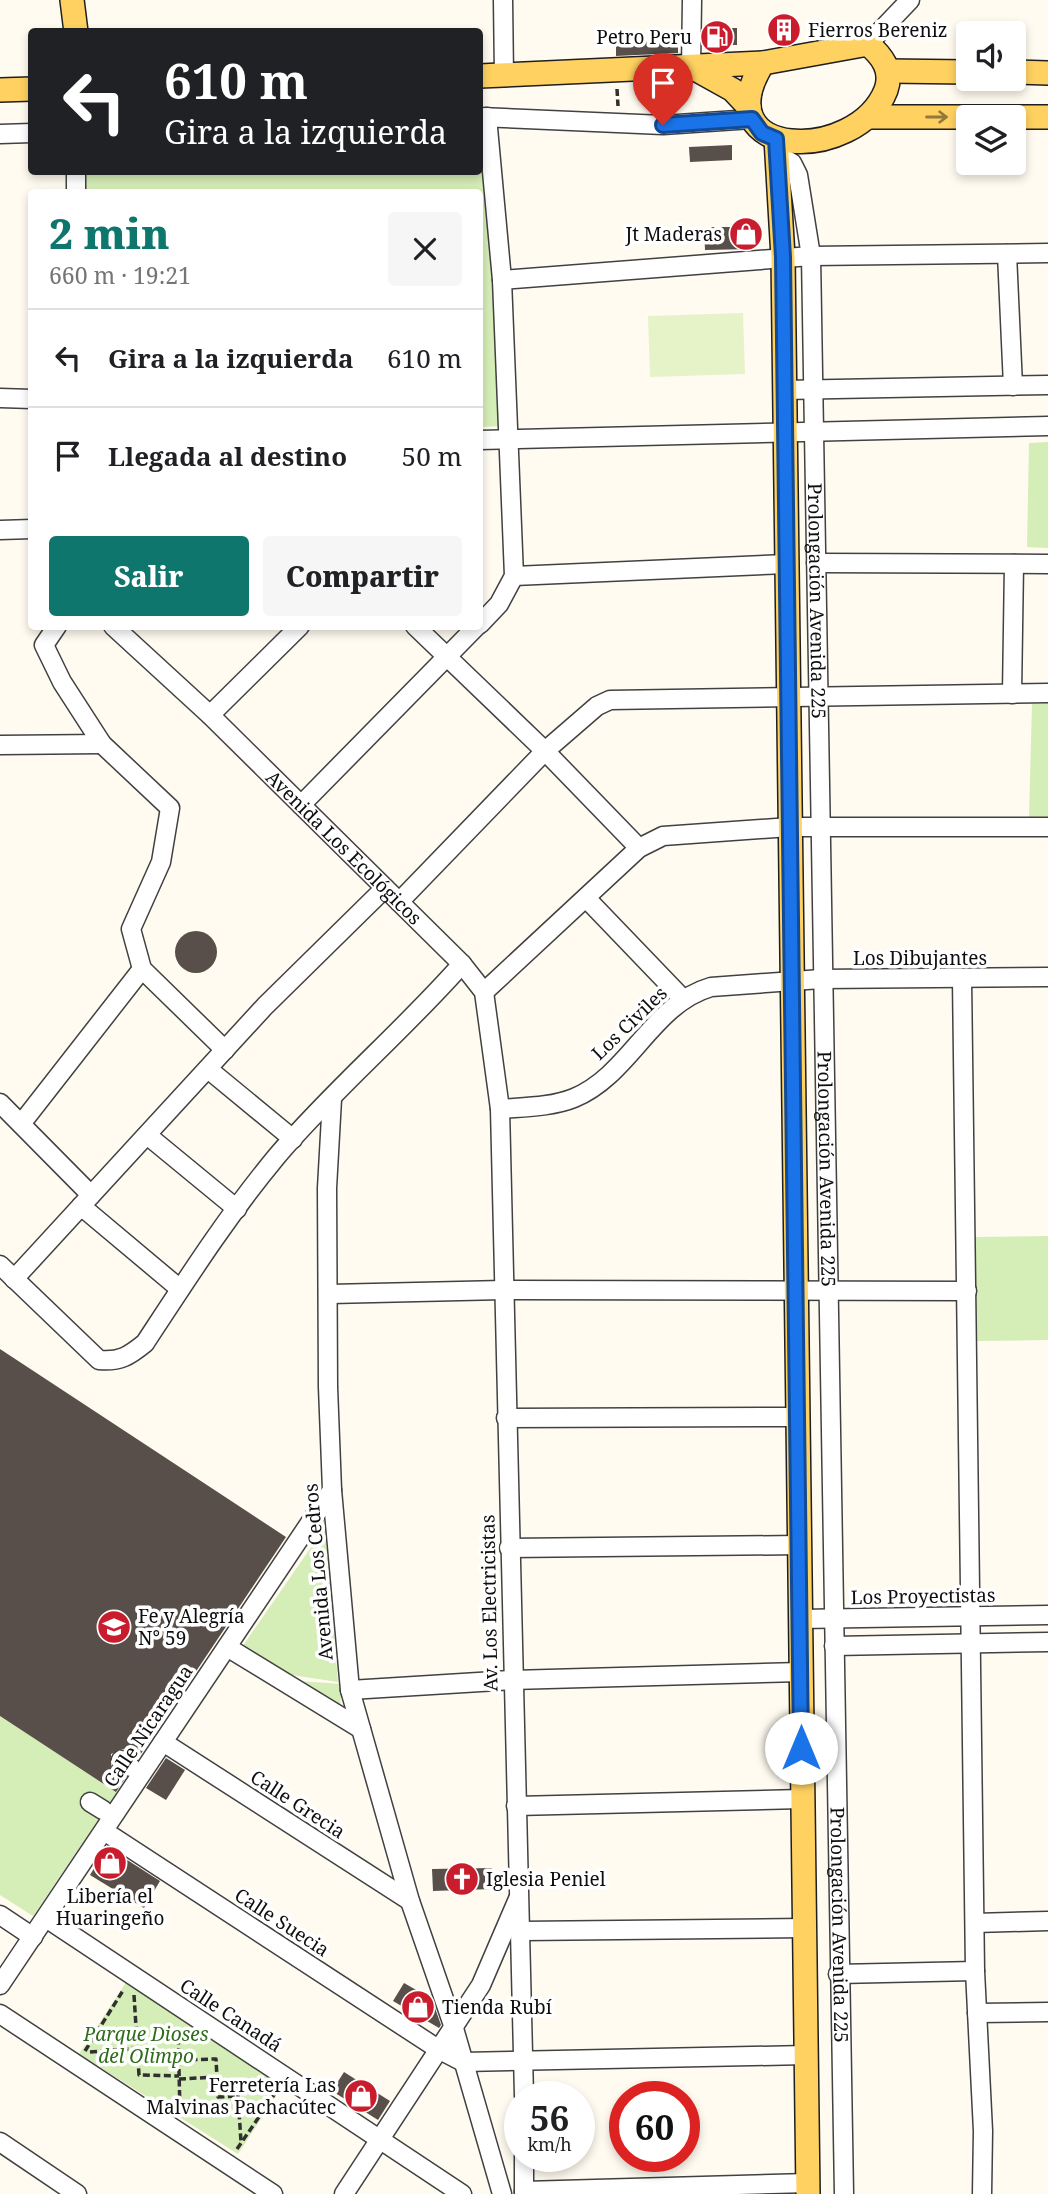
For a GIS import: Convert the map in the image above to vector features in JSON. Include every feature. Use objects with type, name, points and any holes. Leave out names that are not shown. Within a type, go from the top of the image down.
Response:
[{"type":"main road","points":[[72,0],[76,28]]},
{"type":"main road","points":[[483,76],[763,63],[868,44],[881,55],[888,71],[888,85],[881,102],[869,117],[842,133],[813,141],[776,146],[762,133],[733,90],[691,67]]},
{"type":"main road","points":[[750,113],[748,93],[763,63]]},
{"type":"main road","points":[[888,71],[956,72]]},
{"type":"main road","points":[[1026,72],[1048,73]]},
{"type":"main road","points":[[0,90],[28,89]]},
{"type":"main road","points":[[869,117],[1048,117]]},
{"type":"main road","name":"Prolongación Avenida 225","points":[[776,146],[783,257],[808,2189]]},
{"type":"street","points":[[503,0],[504,76]]},
{"type":"street","points":[[691,67],[692,0]]},
{"type":"street","points":[[868,44],[910,0]]},
{"type":"street","points":[[483,620],[499,604],[514,576],[502,280],[483,117],[663,125],[750,113]]},
{"type":"street","points":[[0,134],[28,133]]},
{"type":"street","name":"Prolongación Avenida 225","points":[[776,146],[792,163],[798,175],[811,256],[817,697],[822,828],[821,979],[830,1291],[838,1974],[844,2194]]},
{"type":"street","points":[[502,280],[783,257],[1048,253]]},
{"type":"street","points":[[1007,254],[1013,386]]},
{"type":"street","points":[[784,390],[1048,385]]},
{"type":"street","points":[[0,398],[28,398]]},
{"type":"street","points":[[483,440],[785,430],[1048,426]]},
{"type":"street","points":[[0,530],[28,529]]},
{"type":"street","points":[[816,563],[1048,564]]},
{"type":"street","points":[[514,576],[786,564]]},
{"type":"street","points":[[1013,694],[1014,564]]},
{"type":"street","points":[[54,630],[44,645],[62,682],[102,744],[170,808],[161,862],[131,929],[142,969],[225,1050]]},
{"type":"street","name":"Avenida Los Ecológicos","points":[[119,630],[210,715],[462,964],[484,992]]},
{"type":"street","points":[[210,715],[296,630]]},
{"type":"street","points":[[419,630],[545,751],[639,848]]},
{"type":"street","points":[[301,805],[473,630]]},
{"type":"street","points":[[399,902],[545,751],[597,706],[610,700],[1048,693]]},
{"type":"street","points":[[0,745],[102,744]]},
{"type":"street","points":[[500,1109],[484,992],[639,848],[663,836],[790,827],[1048,827]]},
{"type":"street","points":[[14,1279],[225,1050],[385,888]]},
{"type":"street","points":[[586,898],[683,999]]},
{"type":"street","points":[[0,1265],[99,1360],[116,1362],[130,1356],[145,1343],[237,1209],[293,1139],[419,1014],[462,964]]},
{"type":"street","points":[[21,1124],[142,969]]},
{"type":"street","name":"Los Dibujantes","points":[[792,981],[1048,977]]},
{"type":"street","points":[[962,979],[975,1971],[982,2194]]},
{"type":"street","name":"Los Civiles","points":[[500,1109],[559,1103],[577,1097],[621,1064],[683,999],[711,988],[792,981]]},
{"type":"street","points":[[208,1069],[293,1139]]},
{"type":"street","name":"Avenida Los Cedros","points":[[332,1099],[327,1188],[330,1294],[328,1387],[332,1490],[350,1690],[410,1901],[453,2025],[502,2194]]},
{"type":"street","points":[[0,1103],[86,1201],[180,1289]]},
{"type":"street","name":"Av. Los Electricistas","points":[[500,1109],[512,1680],[523,1931],[524,2081]]},
{"type":"street","points":[[147,1135],[237,1209]]},
{"type":"street","points":[[330,1294],[503,1290],[967,1291]]},
{"type":"street","points":[[506,1418],[797,1417]]},
{"type":"street","name":"Calle Nicaragua","points":[[0,1985],[332,1490]]},
{"type":"street","points":[[509,1548],[799,1545]]},
{"type":"street","name":"Los Proyectistas","points":[[800,1619],[1048,1615]]},
{"type":"street","points":[[834,1646],[1048,1642]]},
{"type":"street","points":[[227,1647],[361,1729]]},
{"type":"street","points":[[350,1690],[512,1680],[801,1672]]},
{"type":"street","name":"Calle Grecia","points":[[163,1742],[410,1901]]},
{"type":"street","points":[[516,1805],[801,1799]]},
{"type":"street","name":"Calle Suecia","points":[[104,1831],[438,2049],[463,2062]]},
{"type":"street","points":[[344,2194],[481,1985],[521,1892]]},
{"type":"street","points":[[0,1915],[33,1937]]},
{"type":"street","name":"Calle Canadá","points":[[46,1918],[462,2194]]},
{"type":"street","points":[[975,1923],[1048,1921]]},
{"type":"street","points":[[523,1931],[804,1928]]},
{"type":"street","points":[[838,1974],[975,1971]]},
{"type":"street","points":[[977,2012],[1048,2012]]},
{"type":"street","points":[[0,2014],[176,2121],[273,2194]]},
{"type":"street","points":[[463,2062],[806,2055]]},
{"type":"street","points":[[0,2142],[77,2194]]},
{"type":"street","points":[[524,2172],[524,2192],[808,2189]]},
{"type":"path","points":[[617,71],[618,122]]},
{"type":"path","points":[[83,2053],[127,1985],[145,1996]]},
{"type":"path","points":[[134,1989],[139,2075],[237,2080],[241,2143]]},
{"type":"path","points":[[176,2121],[179,2078],[177,2017],[183,2008]]},
{"type":"path","points":[[95,2035],[136,2032]]},
{"type":"path","points":[[83,2053],[137,2048]]},
{"type":"path","points":[[83,2053],[94,2060]]},
{"type":"path","points":[[138,2061],[216,2059],[219,2096],[238,2096]]},
{"type":"path","points":[[226,2142],[237,2150],[282,2083]]},
{"type":"path","points":[[169,2107],[176,2121]]},
{"type":"green space","points":[[483,153],[504,426],[483,427],[483,189],[81,189],[81,175],[483,175]]},
{"type":"green space","points":[[743,313],[745,374],[650,377],[648,316]]},
{"type":"green space","points":[[1048,442],[1048,548],[1027,547],[1029,443]]},
{"type":"green space","points":[[1048,703],[1048,818],[1029,818],[1032,704]]},
{"type":"green space","points":[[1048,1236],[1048,1340],[975,1341],[974,1237]]},
{"type":"green space","points":[[325,1527],[338,1682],[272,1672],[240,1650]]},
{"type":"green space","points":[[285,1680],[342,1684],[340,1709]]},
{"type":"green space","points":[[0,1716],[117,1792],[33,1916],[0,1895]]},
{"type":"green space","name":"Parque Dioses del Olimpo","points":[[127,1981],[285,2082],[238,2154],[79,2054]]},
{"type":"building","name":"Fierros Bereniz","points":[[773,20],[795,20],[795,40],[772,40]]},
{"type":"building","name":"Petro Peru","points":[[703,28],[737,28],[737,45],[703,45]]},
{"type":"building","points":[[678,41],[678,53],[616,56],[616,42]]},
{"type":"building","points":[[732,145],[732,160],[690,162],[689,147]]},
{"type":"building","points":[[704,227],[752,227],[752,249],[705,250]]},
{"type":"building","points":[[196,931],[211,937],[217,952],[211,967],[196,973],[181,967],[175,952],[181,937]]},
{"type":"building","name":"Fe y Alegría N° 59","points":[[0,1349],[286,1537],[138,1758],[123,1749],[111,1754],[111,1765],[126,1777],[116,1792],[0,1716]]},
{"type":"building","points":[[166,1758],[185,1770],[166,1800],[146,1788]]},
{"type":"building","points":[[107,1847],[160,1881],[144,1908],[90,1875]]},
{"type":"building","name":"Iglesia Peniel","points":[[492,1868],[493,1889],[433,1891],[432,1869]]},
{"type":"building","name":"Tienda Rubí","points":[[404,1983],[425,1995],[435,2008],[441,2025],[439,2028],[393,2001]]},
{"type":"building","name":"Ferretería Las Malvinas Pachacútec","points":[[344,2072],[390,2101],[378,2120],[332,2091]]},
{"type":"place","name":"Fierros Bereniz","points":[[784,30]]},
{"type":"place","name":"Petro Peru","points":[[717,37]]},
{"type":"place","name":"Jt Maderas","points":[[746,234]]},
{"type":"place","name":"Fe y Alegría N° 59","points":[[114,1627]]},
{"type":"place","name":"Libería el Huaringeño","points":[[110,1863]]},
{"type":"place","name":"Iglesia Peniel","points":[[462,1879]]},
{"type":"place","name":"Tienda Rubí","points":[[418,2007]]},
{"type":"place","name":"Ferretería Las Malvinas Pachacútec","points":[[361,2096]]},
{"type":"route","points":[[663,125],[752,119],[762,133],[776,139],[783,257],[801,1748]]}]
